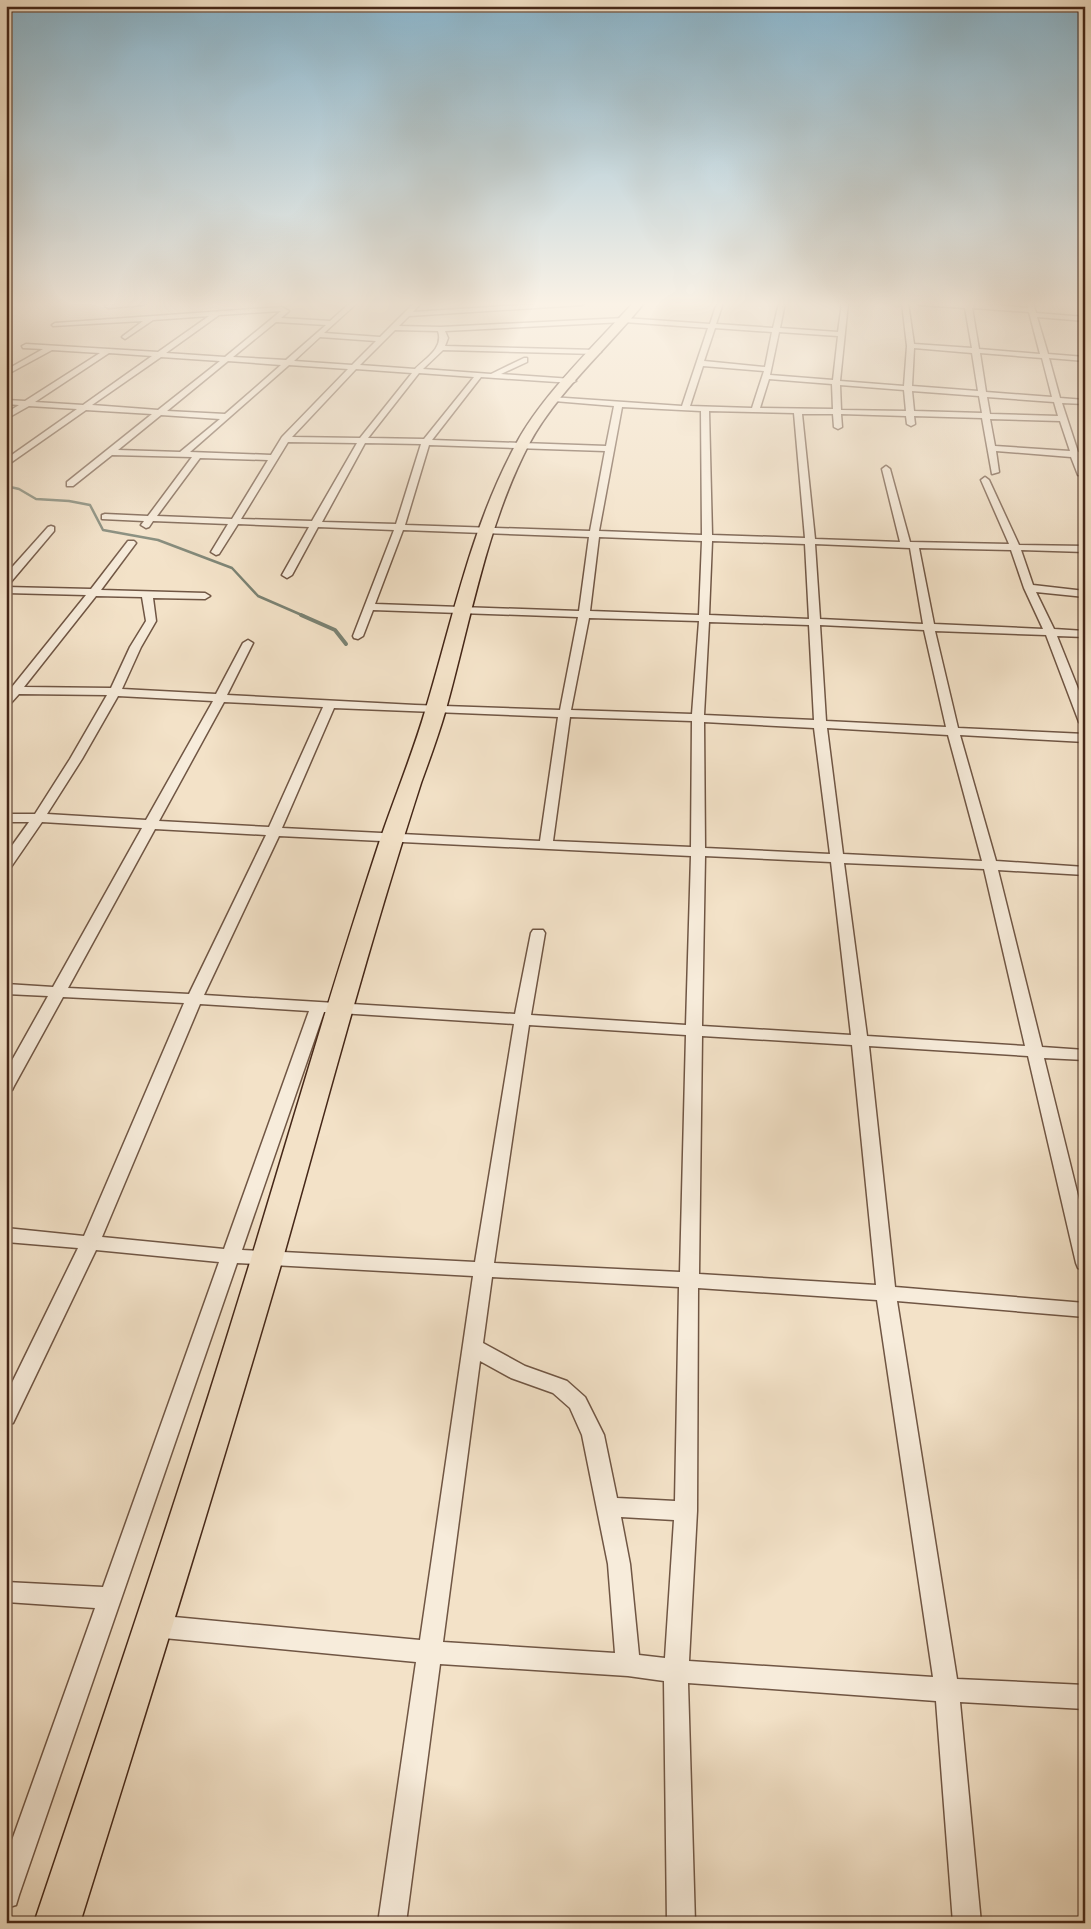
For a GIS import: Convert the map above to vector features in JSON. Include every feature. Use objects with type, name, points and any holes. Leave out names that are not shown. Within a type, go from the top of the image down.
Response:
[{"type":"highway","points":[[57,1923],[153,1626],[267,1258],[328,1008],[392,838],[436,709],[461,610],[491,512],[521,446],[561,393]]},
{"type":"street","points":[[6,417],[43,393]]},
{"type":"street","points":[[6,463],[108,393]]},
{"type":"street","points":[[70,484],[184,393]]},
{"type":"street","points":[[182,455],[253,393]]},
{"type":"street","points":[[216,552],[285,439],[329,393]]},
{"type":"street","points":[[287,575],[362,441],[400,393]]},
{"type":"street","points":[[358,636],[400,527],[426,442],[465,393]]},
{"type":"street","points":[[573,393],[618,406],[755,411],[910,413],[1063,419]]},
{"type":"street","points":[[685,409],[690,393]]},
{"type":"street","points":[[755,411],[760,393]]},
{"type":"street","points":[[836,393],[838,427]]},
{"type":"street","points":[[908,393],[911,424]]},
{"type":"street","points":[[954,393],[1085,402]]},
{"type":"street","points":[[1055,393],[1081,473]]},
{"type":"street","points":[[984,395],[995,472]]},
{"type":"street","points":[[6,402],[227,417]]},
{"type":"street","points":[[546,845],[564,713],[584,614],[594,535],[618,406]]},
{"type":"street","points":[[681,1923],[676,1671],[686,1511],[698,852],[698,718],[707,539],[705,409]]},
{"type":"street","points":[[798,412],[810,541],[820,724],[860,1041],[886,1293],[947,1690],[967,1923]]},
{"type":"street","points":[[285,439],[610,449]]},
{"type":"street","points":[[992,448],[1085,456]]},
{"type":"street","points":[[111,452],[275,458]]},
{"type":"street","points":[[148,522],[197,456]]},
{"type":"street","points":[[886,468],[910,545],[953,730],[990,865],[1085,1263]]},
{"type":"street","points":[[985,480],[1014,547],[1029,588],[1050,633],[1085,722]]},
{"type":"street","points":[[105,517],[148,522],[236,521],[707,539],[1085,549]]},
{"type":"street","points":[[6,581],[51,528]]},
{"type":"street","points":[[6,702],[11,691],[94,592],[131,543]]},
{"type":"street","points":[[1029,588],[1085,594]]},
{"type":"street","points":[[6,590],[205,596]]},
{"type":"street","points":[[6,864],[40,818],[114,692],[138,640],[151,621],[146,594]]},
{"type":"street","points":[[370,607],[814,622],[1085,634]]},
{"type":"street","points":[[6,1086],[220,698],[248,643]]},
{"type":"street","points":[[11,691],[114,692],[330,704],[698,718],[1085,738]]},
{"type":"street","points":[[6,1417],[90,1243],[194,998],[274,832],[330,704]]},
{"type":"street","points":[[6,818],[40,818],[392,838],[1085,871]]},
{"type":"street","points":[[392,1923],[483,1270],[522,1020],[538,933]]},
{"type":"street","points":[[6,990],[194,998],[1085,1055]]},
{"type":"street","points":[[6,1895],[230,1256],[328,1008]]},
{"type":"street","points":[[6,1236],[230,1256],[689,1280],[886,1293],[1085,1310]]},
{"type":"street","points":[[472,1347],[518,1372],[560,1387],[578,1403],[593,1435],[619,1564],[628,1665]]},
{"type":"street","points":[[608,1507],[686,1511]]},
{"type":"street","points":[[6,1592],[110,1598]]},
{"type":"street","points":[[153,1626],[429,1652],[628,1665],[676,1671],[947,1690],[1085,1697]]},
{"type":"waterway","points":[[6,486],[19,489],[36,499],[69,501],[90,505],[103,530],[158,540],[232,568],[258,596],[304,616]]},
{"type":"waterway","points":[[301,615],[335,630],[346,644]]}]
